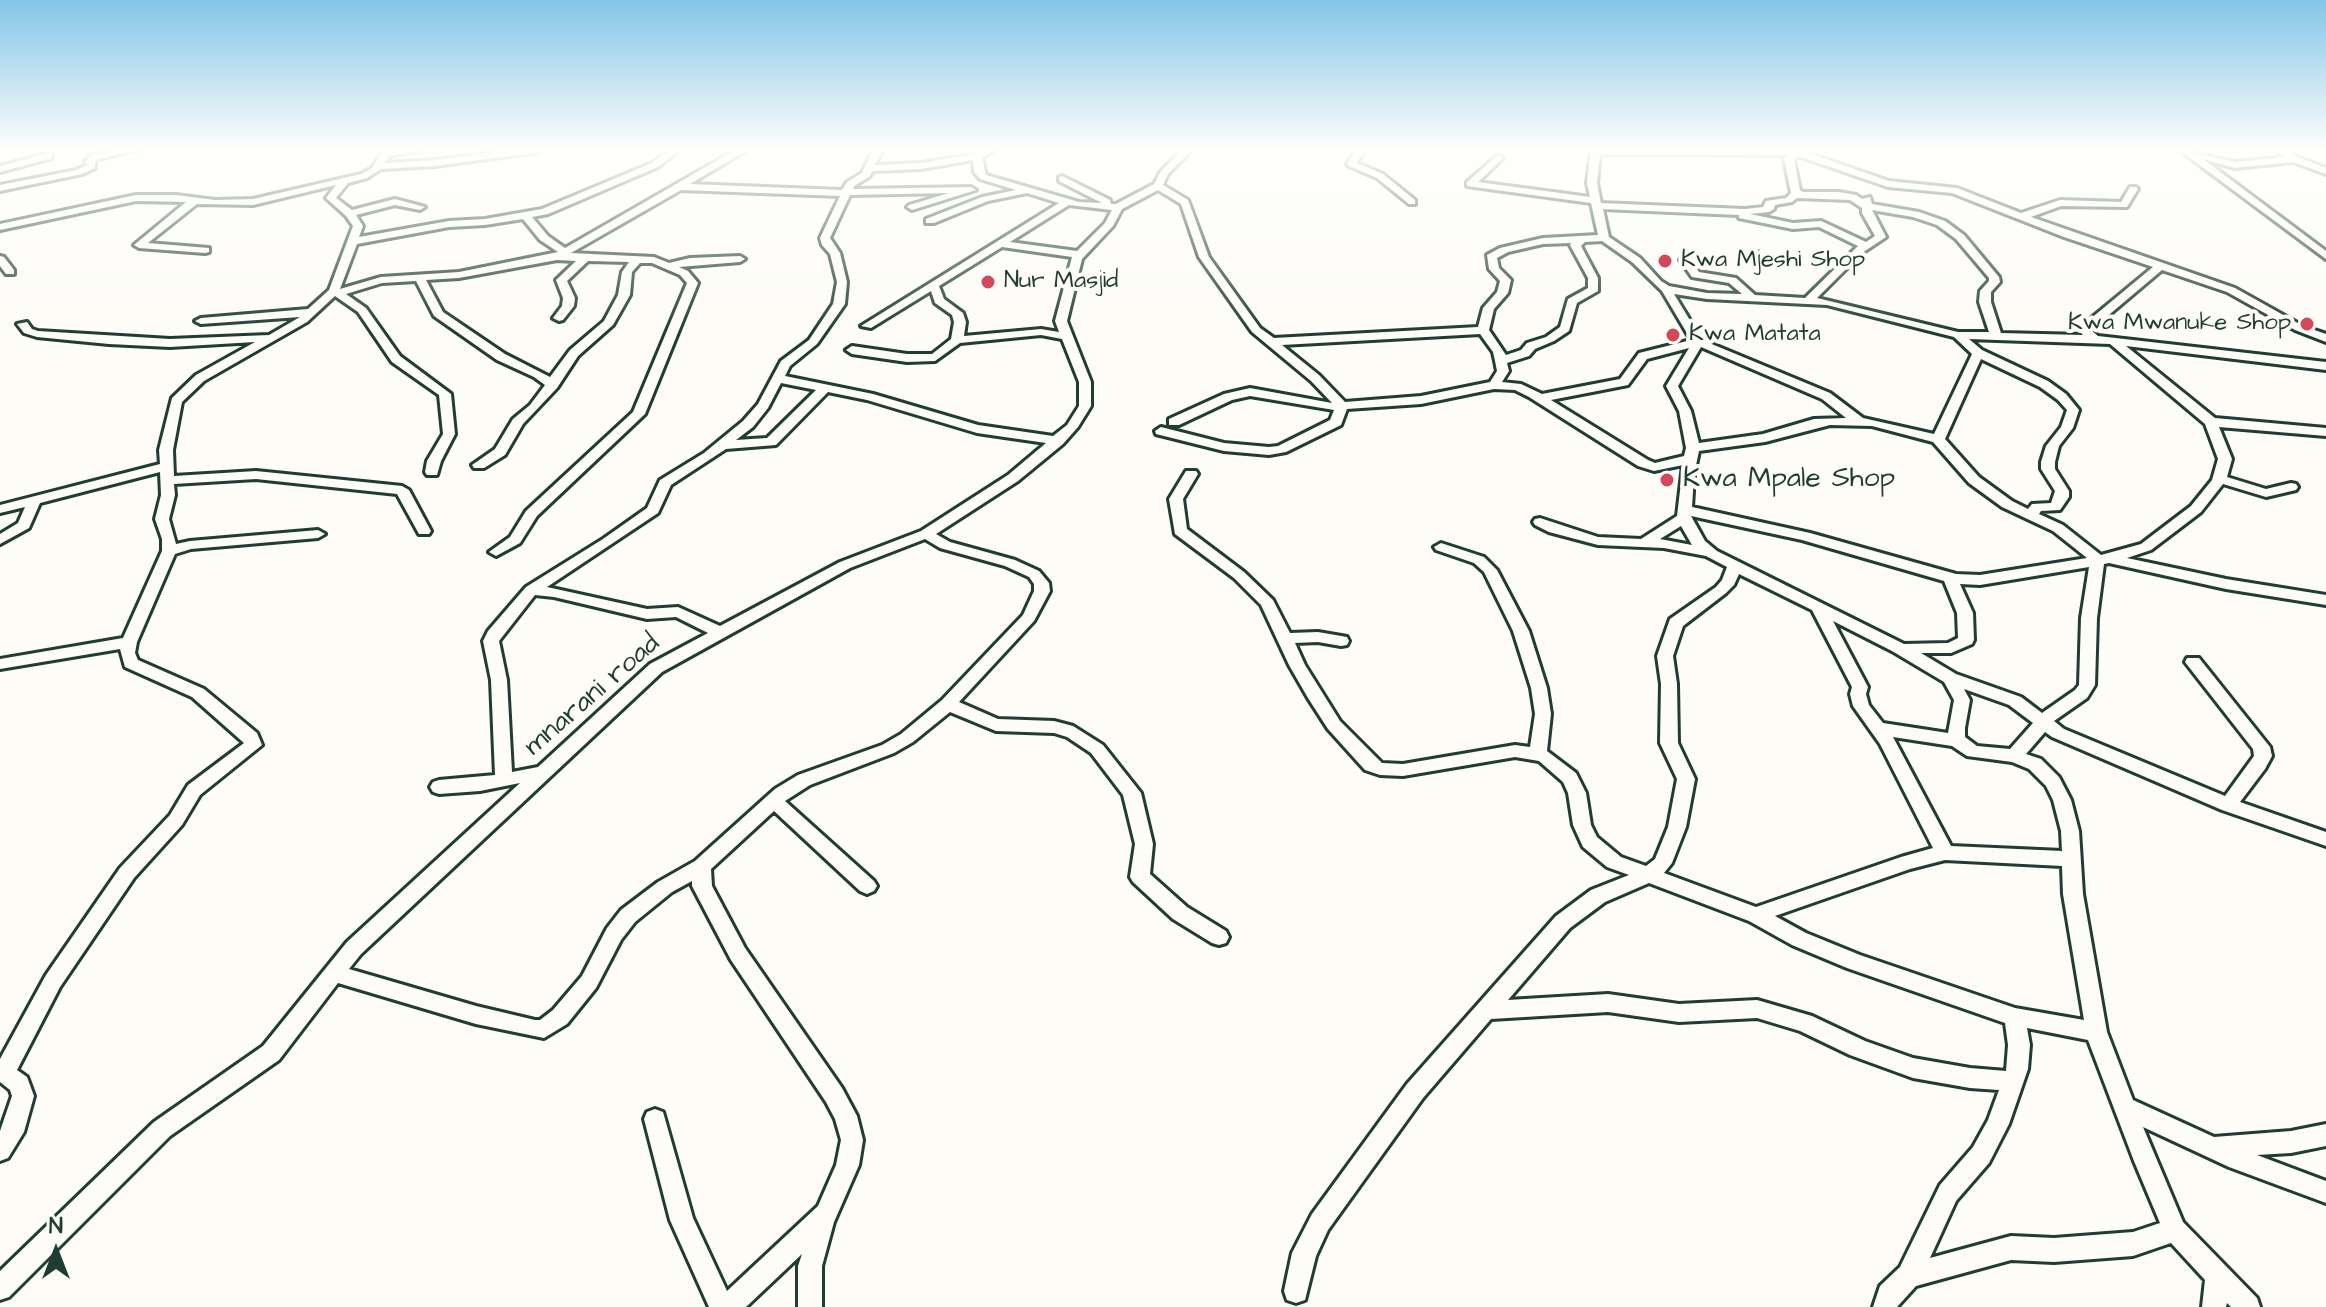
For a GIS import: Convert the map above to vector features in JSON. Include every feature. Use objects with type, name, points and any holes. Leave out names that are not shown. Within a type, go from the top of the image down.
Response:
[{"type":"street","points":[[0,227],[80,210]]},
{"type":"street","points":[[183,210],[139,245],[205,250]]},
{"type":"street","points":[[336,292],[341,265],[358,226],[345,210]]},
{"type":"street","points":[[350,214],[365,210]]},
{"type":"street","points":[[354,241],[449,224],[526,216],[547,210]]},
{"type":"street","points":[[0,1150],[21,1114],[23,1096],[19,1084],[2,1071],[53,981],[127,873],[176,820],[194,790],[253,745],[251,737],[198,693],[131,663],[127,653],[169,551],[169,539],[162,519],[168,473],[166,450],[176,401],[200,378],[314,312],[336,292],[370,282],[522,266],[562,255],[641,210]]},
{"type":"street","points":[[504,780],[499,680],[491,641],[531,590],[631,527],[653,510],[665,483],[748,424],[768,399],[785,364],[813,342],[839,304],[842,282],[835,253],[825,238],[838,210]]},
{"type":"street","points":[[930,221],[958,210]]},
{"type":"street","points":[[867,326],[1054,210]]},
{"type":"street","name":"mnarani road","points":[[0,1288],[162,1129],[271,1053],[333,973],[382,921],[656,668],[719,632],[798,594],[845,565],[926,534],[1013,478],[1058,441],[1081,415],[1085,395],[1082,370],[1061,321],[1080,255],[1109,224],[1117,210]]},
{"type":"street","points":[[1187,210],[1204,257],[1238,302],[1248,321],[1315,378],[1342,406]]},
{"type":"street","points":[[1599,210],[1604,238]]},
{"type":"street","points":[[1700,210],[1765,210]]},
{"type":"street","points":[[1810,299],[1817,289],[1882,235],[1867,210]]},
{"type":"street","points":[[1890,210],[1941,223],[1960,237],[1994,277],[1995,282],[1986,291],[1985,302],[1996,335]]},
{"type":"street","points":[[2003,210],[2245,296],[2299,328],[2326,338]]},
{"type":"street","points":[[2020,217],[2043,210]]},
{"type":"street","points":[[2264,210],[2326,256]]},
{"type":"street","points":[[1734,212],[1778,224],[1821,224],[1866,246]]},
{"type":"street","points":[[496,552],[515,540],[531,514],[639,414],[693,283],[684,273],[654,260],[562,255],[526,216]]},
{"type":"street","points":[[1501,361],[1525,353],[1531,346],[1565,329],[1572,301],[1594,289],[1593,278],[1575,245],[1583,238]]},
{"type":"street","points":[[1483,330],[1489,308],[1506,287],[1506,280],[1490,263],[1491,257],[1504,250],[1543,241],[1604,238],[1636,260],[1666,289],[1707,296],[1810,299],[1958,335],[2095,339],[2326,366]]},
{"type":"street","points":[[998,243],[1080,255]]},
{"type":"street","points":[[559,318],[568,306],[569,298],[561,280],[585,258]]},
{"type":"street","points":[[0,259],[10,272]]},
{"type":"street","points":[[479,465],[500,452],[518,422],[553,385],[574,353],[609,323],[624,295],[627,272],[638,259]]},
{"type":"street","points":[[668,266],[690,261],[740,259]]},
{"type":"street","points":[[1685,260],[1696,275],[1732,280],[1751,297]]},
{"type":"street","points":[[2095,339],[2085,331],[2087,327],[2161,266]]},
{"type":"street","points":[[420,279],[438,314],[501,357],[538,374],[553,385]]},
{"type":"street","points":[[929,287],[936,289],[939,301],[957,313],[960,322],[957,340]]},
{"type":"street","points":[[1666,289],[1698,342],[1826,396],[1860,422]]},
{"type":"street","points":[[336,292],[362,310],[396,359],[445,394],[449,434],[434,461],[432,472]]},
{"type":"street","points":[[201,321],[314,312]]},
{"type":"street","points":[[23,324],[28,331],[37,334],[93,340],[170,343],[271,338]]},
{"type":"street","points":[[1271,342],[1483,330]]},
{"type":"street","points":[[1483,330],[1499,352],[1501,361],[1503,371],[1494,385]]},
{"type":"street","points":[[852,350],[907,358],[935,357],[957,340],[1041,332],[1065,336]]},
{"type":"street","points":[[1958,335],[1978,353],[2044,384],[2073,410],[2067,428],[2053,446],[2048,462],[2048,469],[2062,491],[2062,497],[2055,507],[2037,507],[2031,514]]},
{"type":"street","points":[[1643,544],[1684,514],[1805,536],[1950,578],[1980,580],[2104,559],[2146,547],[2196,509],[2220,479],[2225,459],[2211,422],[2112,341]]},
{"type":"street","points":[[1541,398],[1624,382],[1643,356],[1698,342]]},
{"type":"street","points":[[1698,342],[1672,386],[1685,411],[1692,453],[1684,514],[1699,544],[1712,554]]},
{"type":"street","points":[[1938,439],[1978,353]]},
{"type":"street","points":[[779,379],[869,397],[977,429],[1058,441]]},
{"type":"street","points":[[1174,422],[1228,397],[1250,392],[1324,406],[1342,406],[1421,400],[1494,385],[1517,387],[1541,398],[1636,460],[1687,475]]},
{"type":"street","points":[[722,445],[771,442],[826,387]]},
{"type":"street","points":[[1161,431],[1224,447],[1269,451],[1281,449],[1324,430],[1336,422],[1342,406]]},
{"type":"street","points":[[2211,422],[2326,432]]},
{"type":"street","points":[[1654,467],[1692,453],[1765,438],[1814,423],[1887,425],[1938,439],[1974,480],[2007,504],[2058,528],[2104,559],[2226,584],[2326,600]]},
{"type":"street","points":[[0,509],[168,473],[256,475],[402,490],[424,531]]},
{"type":"street","points":[[1191,474],[1176,499],[1180,531],[1239,575],[1268,603],[1297,665],[1334,725],[1371,765],[1380,769],[1403,770],[1515,751],[1538,754],[1570,778],[1577,793],[1582,825],[1590,842],[1614,862],[1756,915],[1799,939],[1854,962],[2015,1017],[2096,1032]]},
{"type":"street","points":[[2220,479],[2266,493],[2291,487]]},
{"type":"street","points":[[0,540],[24,525],[34,501]]},
{"type":"street","points":[[1540,522],[1576,536],[1615,544],[1689,547],[1712,554],[1898,647],[1950,678],[2015,701],[2045,724],[2128,765],[2228,805],[2326,839]]},
{"type":"street","points":[[169,551],[190,545],[318,534]]},
{"type":"street","points":[[333,973],[476,1015],[544,1029],[573,1004],[628,916],[665,887],[702,866],[773,800],[804,780],[888,749],[907,738],[948,704],[1029,617],[1040,599],[1041,583],[1034,574],[945,545],[926,534]]},
{"type":"street","points":[[1441,547],[1479,560],[1490,570],[1521,631],[1539,688],[1543,714],[1538,754]]},
{"type":"street","points":[[2014,756],[2050,715],[2081,694],[2087,685],[2089,618],[2104,559]]},
{"type":"street","points":[[1296,1291],[1304,1253],[1351,1176],[1415,1091],[1563,922],[1598,896],[1649,875],[1663,863],[1669,851],[1686,779],[1668,735],[1669,684],[1665,656],[1676,623],[1729,582],[1735,565]]},
{"type":"street","points":[[1898,647],[1951,648],[1966,640],[1965,613],[1950,578]]},
{"type":"street","points":[[531,590],[561,593],[647,614],[686,614],[719,632]]},
{"type":"street","points":[[1818,607],[1860,687],[1861,706],[1880,729],[1945,853]]},
{"type":"street","points":[[1284,638],[1318,637],[1341,641]]},
{"type":"street","points":[[0,664],[129,642]]},
{"type":"street","points":[[2193,662],[2261,747],[2263,756],[2256,769],[2228,805]]},
{"type":"street","points":[[1950,678],[1962,700],[1956,728],[1957,740]]},
{"type":"street","points":[[948,704],[996,725],[1054,727],[1073,732],[1097,749],[1132,793],[1144,844],[1140,877],[1180,913],[1219,937]]},
{"type":"street","points":[[1880,729],[1957,740],[1973,752],[2014,756],[2042,769],[2053,782],[2067,814],[2073,894],[2096,1032],[2175,1230],[2248,1307]]},
{"type":"street","points":[[439,787],[544,773]]},
{"type":"street","points":[[773,800],[867,886]]},
{"type":"street","points":[[1756,915],[1895,866],[1945,853],[2072,859]]},
{"type":"street","points":[[702,866],[702,886],[738,954],[846,1116],[852,1140],[847,1165],[826,1214],[810,1266],[807,1286],[810,1307]]},
{"type":"street","points":[[1487,1010],[1608,1003],[1679,1013],[1757,1009],[1805,1023],[1858,1048],[1913,1068],[1970,1078],[2013,1081]]},
{"type":"street","points":[[1885,1307],[1889,1295],[1909,1276],[1948,1193],[1981,1155],[1998,1124],[2013,1081],[2019,1045],[2015,1017]]},
{"type":"street","points":[[2127,1108],[2212,1149],[2326,1192]]},
{"type":"street","points":[[655,1119],[682,1220],[725,1307],[826,1214]]},
{"type":"street","points":[[2212,1149],[2291,1142],[2326,1135]]},
{"type":"street","points":[[1909,1276],[2011,1248],[2054,1250],[2133,1244],[2175,1230]]},
{"type":"street","points":[[2214,1307],[2218,1278]]},
{"type":"place","name":"Kwa Mjeshi Shop","points":[[1665,261]]},
{"type":"place","name":"Nur Masjid","points":[[988,282]]},
{"type":"place","name":"Kwa Mwanuke Shop","points":[[2307,324]]},
{"type":"place","name":"Kwa Matata","points":[[1673,335]]},
{"type":"place","name":"Kwa Mpale Shop","points":[[1667,480]]}]
